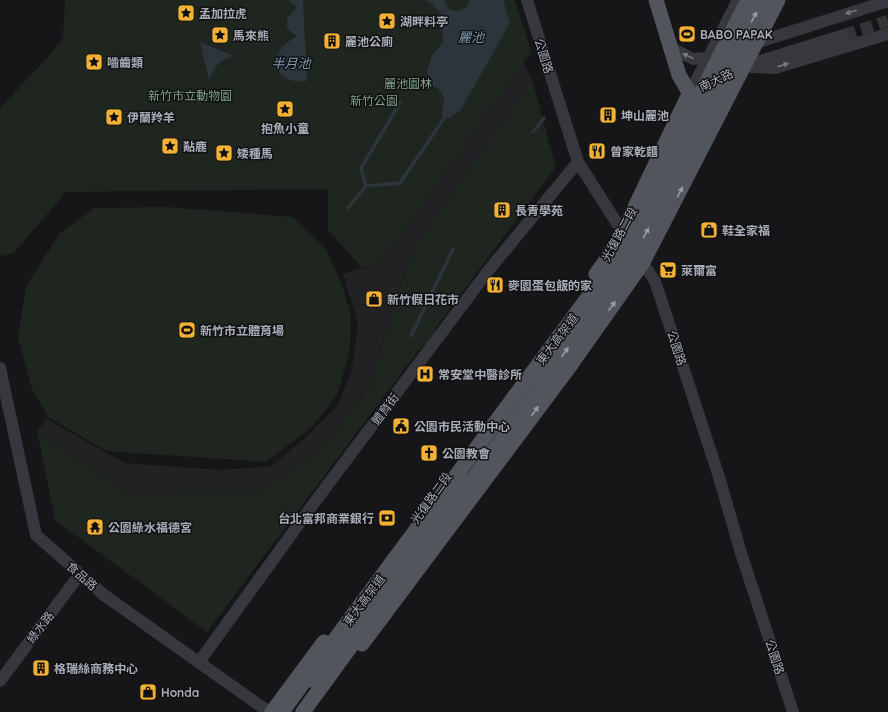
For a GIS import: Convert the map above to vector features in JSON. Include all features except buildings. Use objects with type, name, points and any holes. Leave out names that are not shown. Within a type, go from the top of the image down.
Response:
[{"type":"main road","name":"南大路","points":[[656,0],[679,75],[683,84],[690,92]]},
{"type":"main road","name":"東大高架道","points":[[282,712],[620,254],[748,0]]},
{"type":"main road","name":"東大高架道","points":[[303,712],[628,266],[656,214],[762,0]]},
{"type":"main road","points":[[311,712],[570,366],[642,264],[778,0]]},
{"type":"main road","points":[[690,92],[709,135]]},
{"type":"main road","name":"光復路二段","points":[[271,712],[602,266],[623,232],[690,92]]},
{"type":"main road","points":[[271,712],[325,666],[544,371],[549,350]]},
{"type":"street","name":"公園路","points":[[527,0],[578,162],[642,264],[656,281],[719,477],[741,554],[793,712]]},
{"type":"street","name":"光復路二段","points":[[690,92],[738,0]]},
{"type":"street","points":[[726,24],[730,39],[740,45],[757,42],[767,34],[785,0]]},
{"type":"street","points":[[708,58],[888,1]]},
{"type":"street","points":[[744,66],[774,68],[888,34]]},
{"type":"street","points":[[744,66],[844,35]]},
{"type":"street","name":"南大路","points":[[670,47],[693,59],[708,58]]},
{"type":"street","name":"南大路","points":[[690,92],[723,78],[744,66]]},
{"type":"street","name":"體育街","points":[[199,662],[317,499],[488,271],[578,162]]},
{"type":"street","name":"食品路","points":[[0,368],[36,535],[104,595],[271,712]]},
{"type":"street","name":"綠水路","points":[[0,681],[80,574]]},
{"type":"shaded area","name":"新竹假日花市","points":[[523,63],[532,80],[409,260],[369,386],[326,442],[288,474],[257,491],[130,493],[37,431],[47,419],[124,463],[223,470],[272,466],[304,439],[338,405],[352,369],[358,324],[343,274],[383,262]]},
{"type":"green space","name":"新竹公園","points":[[65,0],[515,0],[531,52],[383,262],[362,268],[328,230],[328,189],[66,192],[13,254],[0,256],[0,108],[47,58],[63,38]]},
{"type":"green space","points":[[532,80],[556,167],[435,329],[437,334],[419,350],[207,632],[55,520],[37,431],[130,493],[257,491],[288,474],[326,442],[369,387],[409,260],[417,249],[420,240]]},
{"type":"green space","name":"新竹市立體育場","points":[[167,207],[293,217],[326,249],[343,288],[351,316],[350,348],[338,393],[312,427],[266,462],[107,451],[97,445],[94,445],[48,417],[32,389],[18,338],[26,286],[60,233],[94,208]]},
{"type":"water","name":"半月池","points":[[290,0],[303,0],[307,81],[288,79],[283,76],[278,68],[277,58],[282,47],[297,36],[287,28],[287,19],[297,7],[290,2]]},
{"type":"water","name":"麗池","points":[[425,0],[444,0],[449,9],[457,11],[467,7],[469,0],[503,0],[510,23],[460,111],[449,118],[442,115],[444,97],[437,87],[431,87],[427,71],[432,55],[443,42],[442,15],[432,4]]},
{"type":"water","points":[[200,42],[234,56],[218,64],[209,80]]},
{"type":"water","points":[[285,101],[292,106],[293,109],[288,116],[285,117],[278,112],[277,109],[282,102]]},
{"type":"waterway","points":[[366,186],[361,168],[400,103]]},
{"type":"waterway","points":[[348,208],[366,186],[400,183],[445,117]]},
{"type":"waterway","points":[[533,132],[544,118]]},
{"type":"waterway","points":[[411,336],[453,249]]},
{"type":"tunnel","points":[[844,35],[888,21]]},
{"type":"place","name":"孟加拉虎","points":[[186,13]]},
{"type":"place","name":"湖畔料亭","points":[[387,21]]},
{"type":"place","name":"BABO PAPAK","points":[[687,34]]},
{"type":"place","name":"馬來熊","points":[[220,35]]},
{"type":"place","name":"麗池公廁","points":[[332,41]]},
{"type":"place","name":"嚙齒類","points":[[94,62]]},
{"type":"place","name":"抱魚小童","points":[[285,109]]},
{"type":"place","name":"坤山麗池","points":[[608,115]]},
{"type":"place","name":"伊蘭羚羊","points":[[114,117]]},
{"type":"place","name":"黇鹿","points":[[170,146]]},
{"type":"place","name":"曾家乾麵","points":[[597,151]]},
{"type":"place","name":"矮種馬","points":[[224,153]]},
{"type":"place","name":"長青學苑","points":[[502,210]]},
{"type":"place","name":"鞋全家福","points":[[709,230]]},
{"type":"place","name":"萊爾富","points":[[668,270]]},
{"type":"place","name":"麥園蛋包飯的家","points":[[495,285]]},
{"type":"place","name":"新竹假日花市","points":[[374,299]]},
{"type":"place","name":"新竹市立體育場","points":[[187,330]]},
{"type":"place","name":"常安堂中醫診所","points":[[425,374]]},
{"type":"place","name":"公園市民活動中心","points":[[401,426]]},
{"type":"place","name":"公園教會","points":[[429,453]]},
{"type":"place","name":"台北富邦商業銀行","points":[[387,518]]},
{"type":"place","name":"公園綠水福德宮","points":[[95,527]]},
{"type":"place","name":"格瑞絲商務中心","points":[[41,668]]},
{"type":"place","name":"Honda","points":[[148,692]]},
{"type":"park label","name":"麗池園林","points":[[408,83]]},
{"type":"park label","name":"新竹市立動物園","points":[[190,95]]}]
